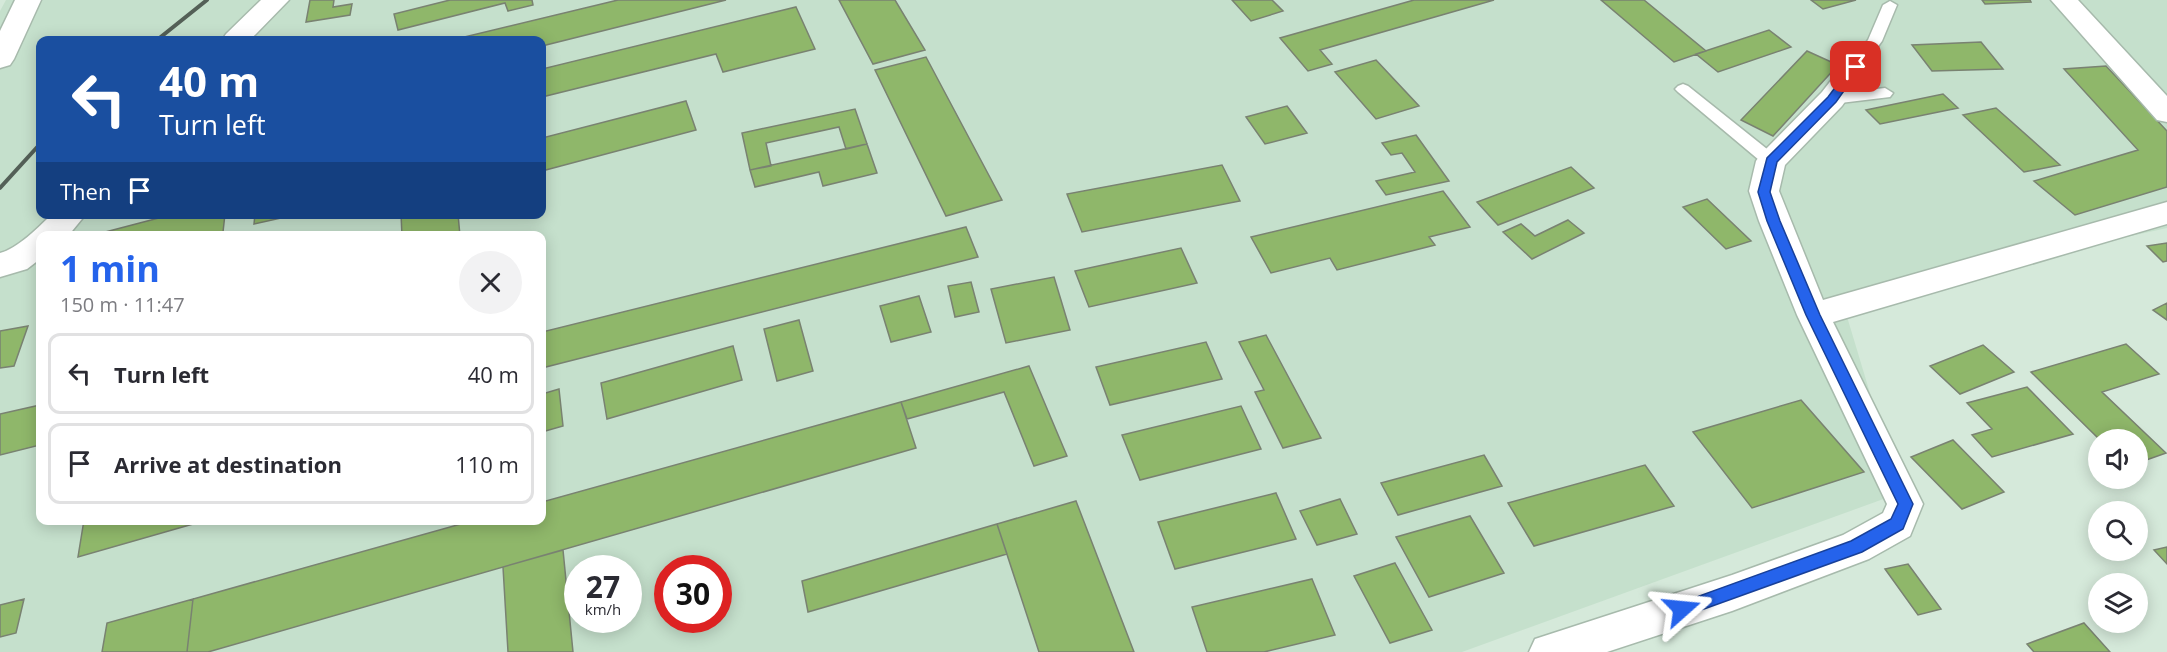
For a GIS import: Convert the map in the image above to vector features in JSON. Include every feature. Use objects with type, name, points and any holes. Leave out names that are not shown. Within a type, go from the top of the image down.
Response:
[{"type":"street","points":[[0,59],[28,0]]},
{"type":"street","points":[[239,36],[276,0]]},
{"type":"street","points":[[2064,0],[2167,113]]},
{"type":"street","points":[[1549,652],[1743,589],[1856,547],[1897,524],[1905,504],[1813,315],[1764,192],[1771,161],[1839,90]]},
{"type":"street","points":[[1813,315],[2167,213]]},
{"type":"street","points":[[54,231],[66,219]]},
{"type":"street","points":[[0,265],[16,261],[36,245]]},
{"type":"lane","points":[[1839,90],[1875,41],[1890,6]]},
{"type":"lane","points":[[1683,89],[1771,161]]},
{"type":"lane","points":[[1839,90],[1885,93]]},
{"type":"shaded area","points":[[6,0],[2167,0],[2167,228],[1842,300],[1900,493],[1462,652],[0,652],[0,11]]},
{"type":"building","points":[[310,0],[334,0],[333,7],[352,4],[350,15],[306,22]]},
{"type":"building","points":[[450,0],[532,0],[533,5],[508,11],[505,3],[398,30],[394,14]]},
{"type":"building","points":[[618,0],[726,0],[546,45],[546,36],[469,36]]},
{"type":"building","points":[[839,0],[895,0],[925,50],[873,64]]},
{"type":"building","points":[[1232,0],[1272,0],[1283,11],[1251,21]]},
{"type":"building","points":[[1414,0],[1494,0],[1320,50],[1332,64],[1308,71],[1280,38]]},
{"type":"building","points":[[1601,0],[1644,0],[1706,51],[1674,62]]},
{"type":"building","points":[[1811,0],[1856,0],[1823,9]]},
{"type":"building","points":[[1982,0],[2030,0],[2031,2],[1985,4]]},
{"type":"building","points":[[796,7],[815,49],[723,72],[716,54],[546,96],[546,68]]},
{"type":"building","points":[[1769,30],[1791,47],[1718,72],[1696,54]]},
{"type":"building","points":[[1981,42],[2003,69],[1932,71],[1912,45]]},
{"type":"building","points":[[1807,51],[1838,65],[1773,136],[1741,120]]},
{"type":"building","points":[[926,57],[1002,200],[946,216],[875,70]]},
{"type":"building","points":[[1376,60],[1419,106],[1376,119],[1335,72]]},
{"type":"building","points":[[2106,66],[2167,131],[2167,187],[2075,215],[2034,181],[2138,150],[2064,69]]},
{"type":"building","points":[[1943,94],[1958,108],[1880,124],[1866,110]]},
{"type":"building","points":[[686,101],[696,130],[546,170],[546,137]]},
{"type":"building","points":[[1287,106],[1307,133],[1265,144],[1246,117]]},
{"type":"building","points":[[1996,108],[2060,165],[2024,172],[1963,115]]},
{"type":"building","points":[[855,109],[867,144],[846,149],[839,127],[766,143],[771,166],[750,170],[742,133]]},
{"type":"building","points":[[1416,135],[1449,181],[1386,195],[1376,181],[1415,172],[1402,153],[1391,155],[1382,143]]},
{"type":"building","points":[[867,144],[877,173],[823,186],[819,172],[755,187],[750,170]]},
{"type":"building","points":[[1222,165],[1240,201],[1082,232],[1067,194]]},
{"type":"building","points":[[1571,167],[1594,188],[1498,225],[1477,202]]},
{"type":"building","points":[[1443,191],[1470,227],[1429,237],[1435,245],[1337,270],[1330,258],[1271,273],[1251,237]]},
{"type":"building","points":[[1707,199],[1751,241],[1726,249],[1683,207]]},
{"type":"building","points":[[155,219],[224,219],[223,231],[109,231]]},
{"type":"building","points":[[254,219],[276,219],[254,224]]},
{"type":"building","points":[[401,219],[458,219],[460,231],[402,231]]},
{"type":"building","points":[[1568,220],[1584,233],[1532,259],[1503,232],[1521,224],[1535,236]]},
{"type":"building","points":[[966,227],[978,257],[546,367],[546,331]]},
{"type":"building","points":[[2167,243],[2167,261],[2163,262],[2147,246]]},
{"type":"building","points":[[1181,248],[1197,283],[1089,307],[1075,271]]},
{"type":"building","points":[[1054,277],[1070,330],[1006,343],[991,289]]},
{"type":"building","points":[[971,282],[979,312],[955,317],[948,286]]},
{"type":"building","points":[[919,296],[931,332],[891,342],[880,306]]},
{"type":"building","points":[[2167,303],[2167,320],[2153,310]]},
{"type":"building","points":[[799,320],[813,371],[777,381],[764,329]]},
{"type":"building","points":[[28,326],[14,366],[0,368],[0,331]]},
{"type":"building","points":[[1266,335],[1321,438],[1283,448],[1255,392],[1264,390],[1239,342]]},
{"type":"building","points":[[1206,342],[1222,379],[1110,405],[1096,367]]},
{"type":"building","points":[[2126,344],[2159,374],[2102,392],[2141,429],[2089,429],[2031,372]]},
{"type":"building","points":[[1983,345],[2014,372],[1960,394],[1930,366]]},
{"type":"building","points":[[733,346],[742,380],[607,419],[601,383]]},
{"type":"building","points":[[1029,366],[1067,456],[1034,466],[1004,392],[907,419],[901,402]]},
{"type":"building","points":[[2027,387],[2073,434],[1992,457],[1972,435],[1992,429],[1967,403]]},
{"type":"building","points":[[559,389],[563,426],[546,431],[546,393]]},
{"type":"building","points":[[1801,400],[1864,472],[1752,508],[1693,432]]},
{"type":"building","points":[[901,402],[916,448],[208,652],[187,652],[193,599],[457,525],[546,525],[546,501]]},
{"type":"building","points":[[36,406],[36,446],[0,455],[0,414]]},
{"type":"building","points":[[1241,406],[1261,449],[1140,480],[1122,435]]},
{"type":"building","points":[[2148,436],[2166,453],[2148,459]]},
{"type":"building","points":[[1953,440],[2004,492],[1962,509],[1911,457]]},
{"type":"building","points":[[1484,455],[1502,486],[1398,515],[1381,483]]},
{"type":"building","points":[[1645,465],[1674,506],[1534,546],[1508,503]]},
{"type":"building","points":[[1276,493],[1296,539],[1175,569],[1158,522]]},
{"type":"building","points":[[1340,499],[1357,534],[1317,545],[1300,511]]},
{"type":"building","points":[[1076,501],[1134,652],[1039,652],[997,524]]},
{"type":"building","points":[[1470,516],[1504,573],[1429,597],[1396,537]]},
{"type":"building","points":[[997,524],[1007,554],[808,612],[802,581]]},
{"type":"building","points":[[83,525],[190,525],[78,557]]},
{"type":"building","points":[[2167,547],[2167,564],[2154,550]]},
{"type":"building","points":[[563,550],[564,633],[571,633],[573,652],[508,652],[503,567]]},
{"type":"building","points":[[1395,563],[1432,630],[1390,643],[1354,576]]},
{"type":"building","points":[[1908,564],[1941,609],[1918,615],[1885,569]]},
{"type":"building","points":[[1312,579],[1335,635],[1264,652],[1207,652],[1192,607]]},
{"type":"building","points":[[24,599],[16,633],[0,637],[0,605]]},
{"type":"building","points":[[193,599],[187,652],[102,652],[107,623]]},
{"type":"building","points":[[2084,623],[2088,627],[2088,633],[2093,633],[2110,652],[2034,652],[2027,644]]},
{"type":"railway","points":[[162,36],[207,0]]},
{"type":"railway","points":[[0,188],[36,148]]},
{"type":"route","points":[[1682,609],[1856,547],[1897,524],[1905,504],[1813,315],[1764,192],[1771,161],[1832,99],[1856,67]]}]
